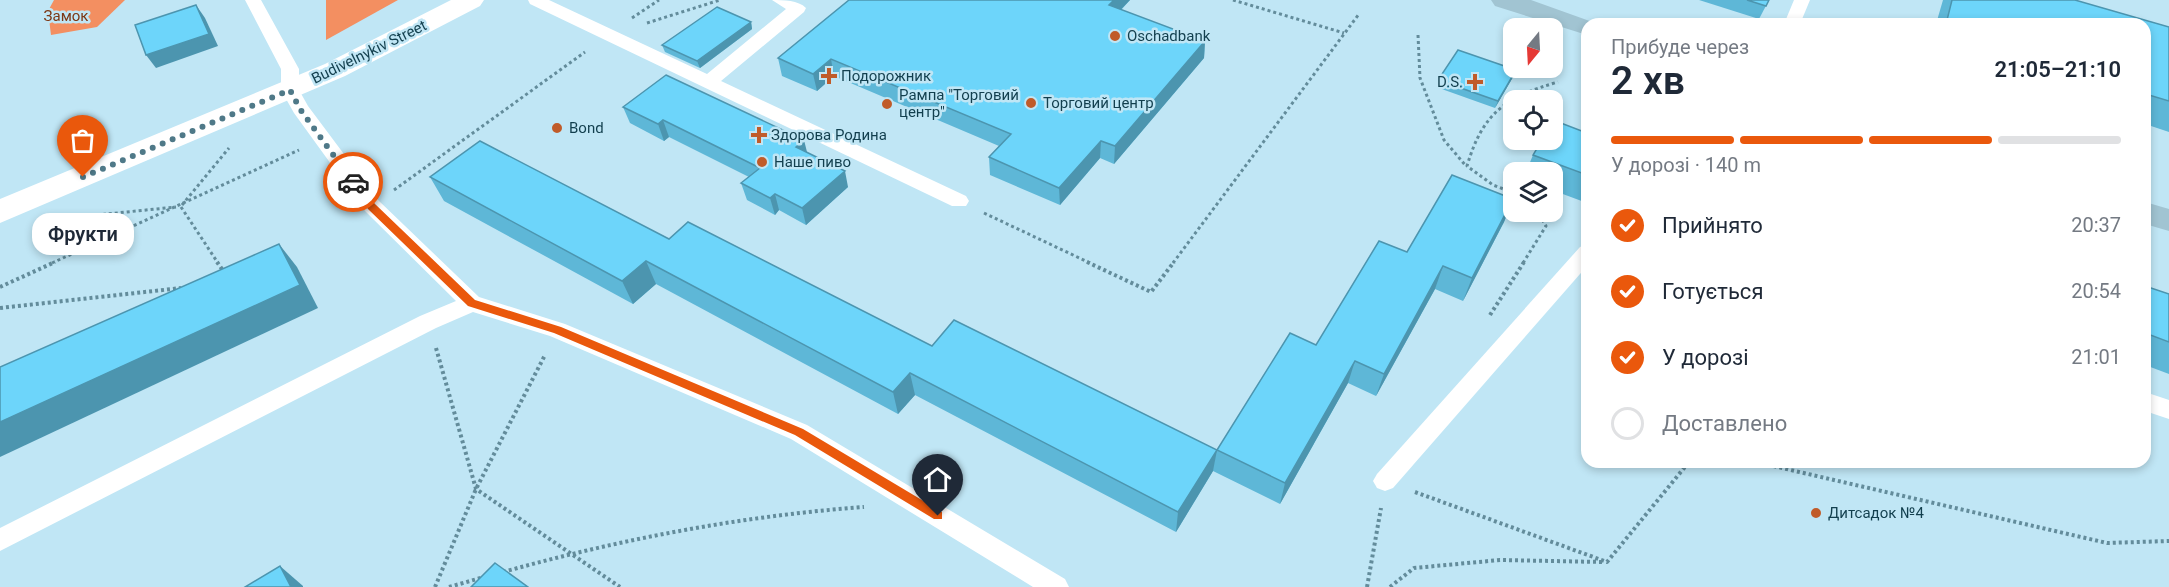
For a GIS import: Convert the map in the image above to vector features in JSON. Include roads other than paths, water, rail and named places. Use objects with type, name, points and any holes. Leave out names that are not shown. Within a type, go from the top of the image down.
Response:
[{"type":"main road","points":[[1504,0],[1581,25]]},
{"type":"main road","points":[[2151,215],[2169,220]]},
{"type":"street","name":"Budivelnykiv Street","points":[[0,212],[290,90],[379,49],[471,0]]},
{"type":"lane","points":[[253,0],[290,69],[290,90],[322,139],[372,206],[472,303],[557,330],[799,432],[1056,587]]},
{"type":"lane","points":[[536,0],[959,201]]},
{"type":"lane","points":[[710,81],[798,8],[780,0]]},
{"type":"lane","points":[[1794,18],[1802,0]]},
{"type":"lane","points":[[1385,481],[1581,259]]},
{"type":"lane","points":[[0,540],[428,322],[472,303]]},
{"type":"lane","points":[[2151,403],[2169,410]]},
{"type":"place","name":"Oschadbank","points":[[1115,36]]},
{"type":"place","name":"Подорожник","points":[[829,76]]},
{"type":"place","name":"D.S.","points":[[1475,82]]},
{"type":"place","name":"Торговий центр","points":[[1031,103]]},
{"type":"place","name":"Рампа \"Торговий центр\"","points":[[887,104]]},
{"type":"place","name":"Bond","points":[[557,128]]},
{"type":"place","name":"Здорова Родина","points":[[759,135]]},
{"type":"place","name":"Наше пиво","points":[[762,162]]},
{"type":"place","name":"Фрукти","points":[[83,177]]},
{"type":"place","name":"Дитсадок №4","points":[[1816,513]]},
{"type":"park label","name":"Замок","points":[[66,16]]}]
